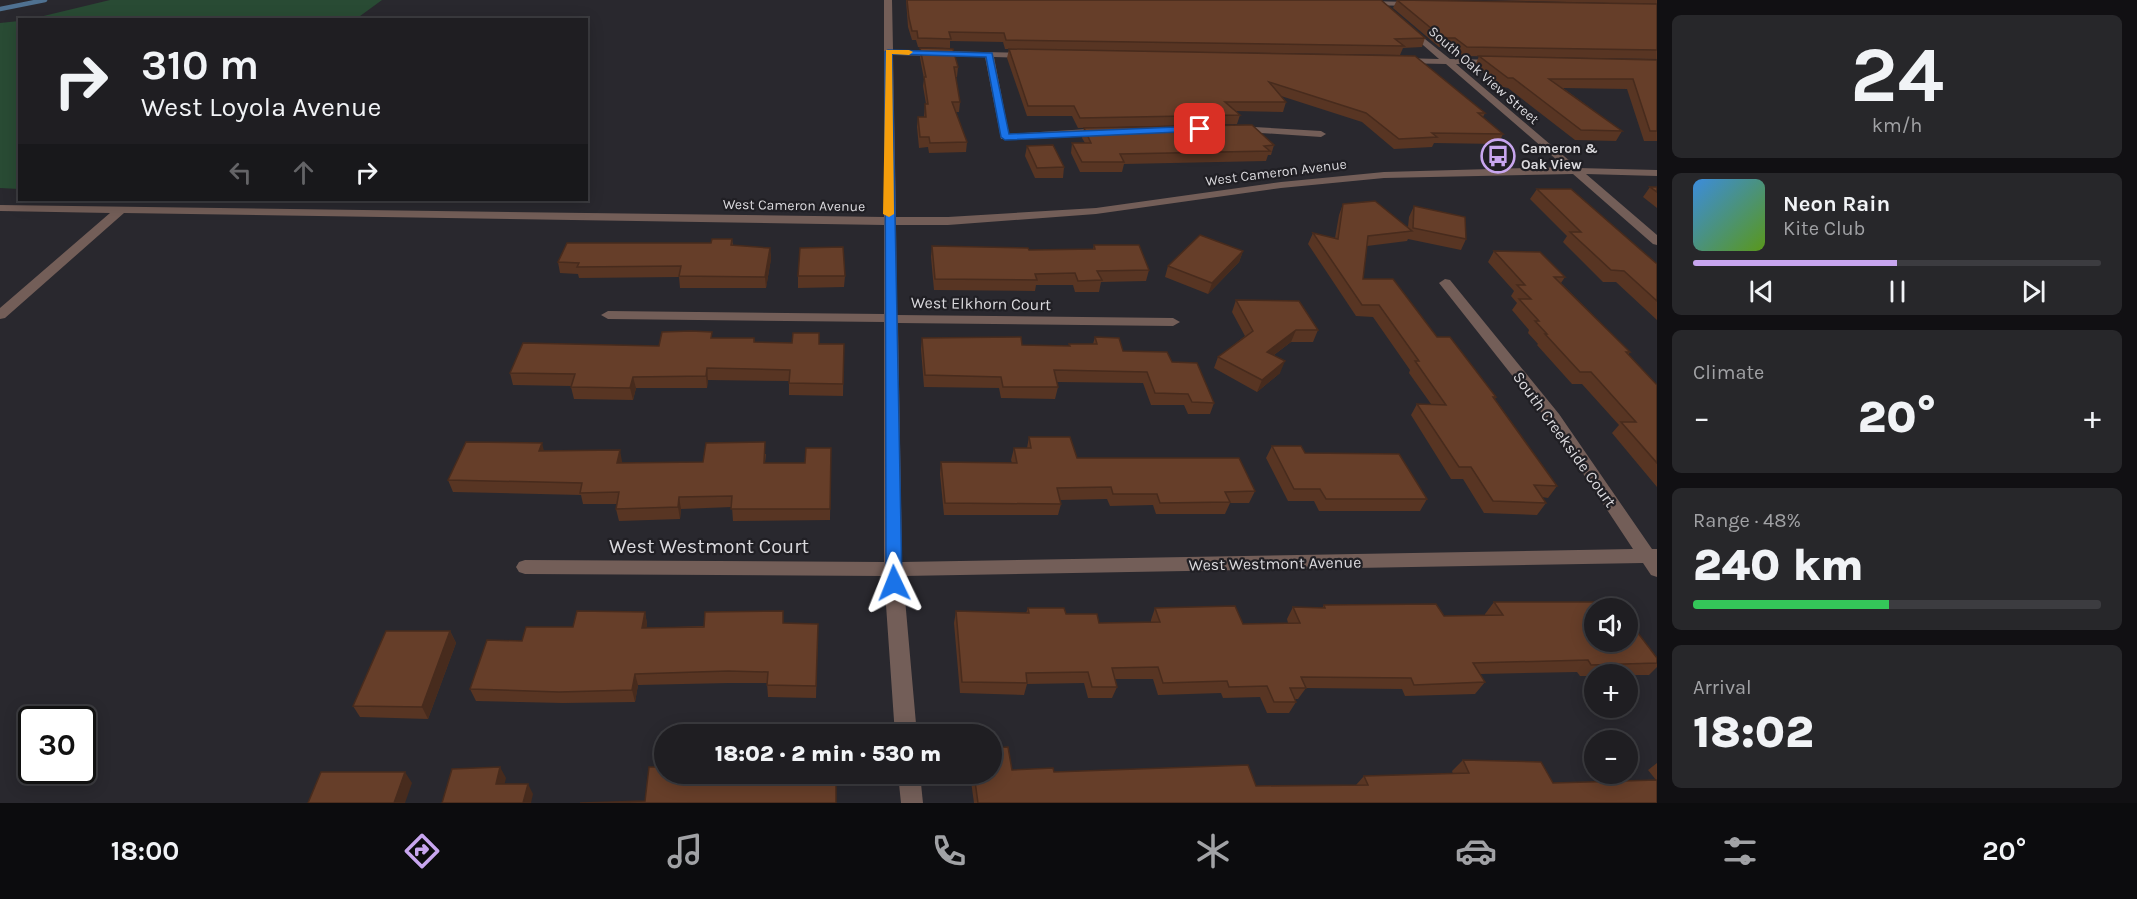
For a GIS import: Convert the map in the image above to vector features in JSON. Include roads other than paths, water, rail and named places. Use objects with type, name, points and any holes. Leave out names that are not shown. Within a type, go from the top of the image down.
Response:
[{"type":"street","points":[[888,0],[893,569],[905,724]]},
{"type":"street","points":[[1378,2],[1395,16]]},
{"type":"street","points":[[1362,3],[1427,4]]},
{"type":"street","name":"South Oak View Street","points":[[1404,24],[1657,241]]},
{"type":"street","points":[[888,52],[1037,55]]},
{"type":"street","points":[[989,54],[1005,137],[1112,131]]},
{"type":"street","points":[[1393,60],[1510,62]]},
{"type":"street","points":[[1224,129],[1321,135]]},
{"type":"street","name":"West Cameron Avenue","points":[[0,208],[889,221],[1054,215],[1293,184],[1384,175],[1574,170],[1657,173]]},
{"type":"street","points":[[0,315],[122,210]]},
{"type":"street","name":"South Creekside Court","points":[[1445,283],[1554,418],[1654,561]]},
{"type":"street","name":"West Elkhorn Court","points":[[608,315],[1173,322]]},
{"type":"street","name":"West Westmont Avenue","points":[[893,569],[1654,561]]},
{"type":"street","name":"West Westmont Court","points":[[525,567],[893,569]]},
{"type":"street","points":[[910,784],[912,803]]},
{"type":"waterway","points":[[0,9],[45,0]]},
{"type":"place","name":"Cameron & Oak View","points":[[1498,156]]}]
